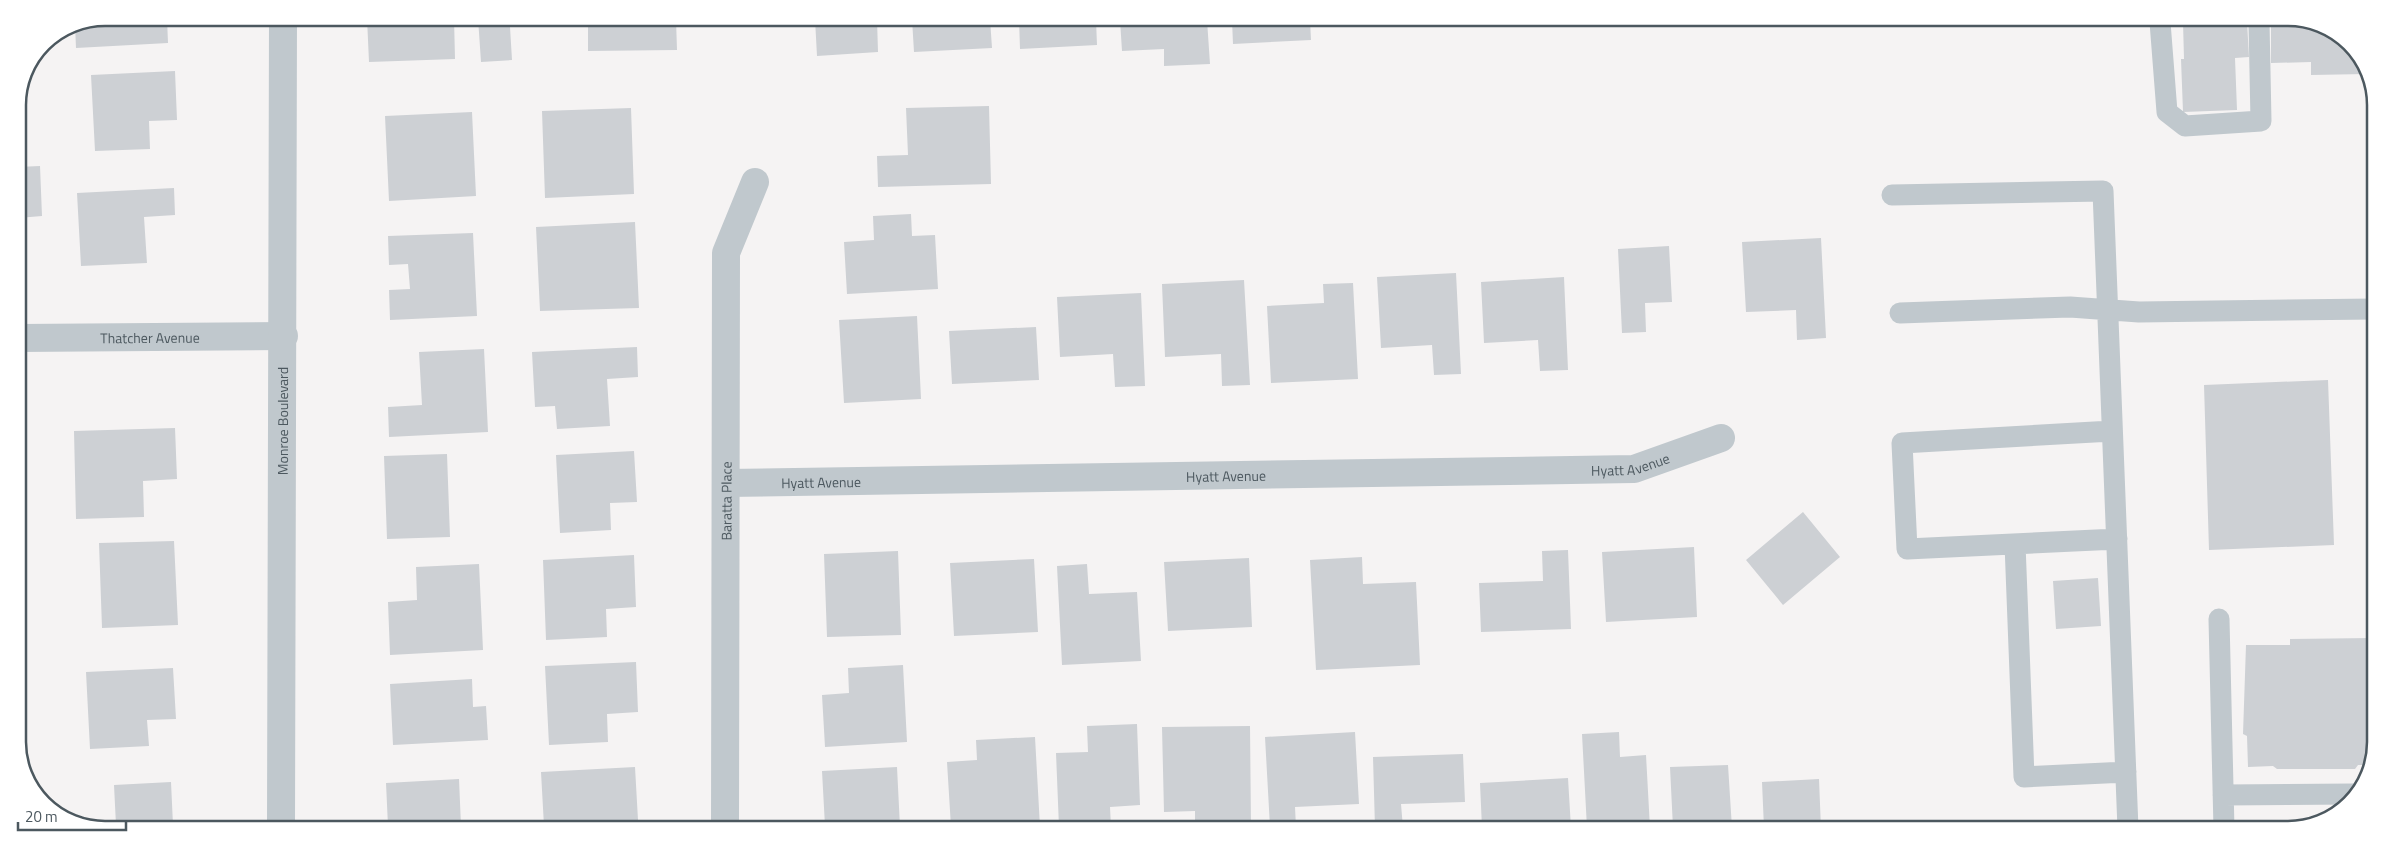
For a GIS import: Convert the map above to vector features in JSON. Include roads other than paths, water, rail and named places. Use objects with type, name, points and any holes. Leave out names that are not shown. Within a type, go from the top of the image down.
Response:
[{"type":"street","name":"Monroe Boulevard","points":[[282,821],[284,26]]},
{"type":"street","name":"Baratta Place","points":[[725,821],[726,253],[755,182]]},
{"type":"street","name":"Thatcher Avenue","points":[[26,338],[284,336]]},
{"type":"street","name":"Hyatt Avenue","points":[[726,484],[1634,469],[1721,438]]},
{"type":"lane","points":[[2160,26],[2167,112],[2185,126],[2261,121],[2259,26]]},
{"type":"lane","points":[[1892,195],[2103,191],[2128,821]]},
{"type":"lane","points":[[1900,313],[2070,307],[2149,312],[2367,309]]},
{"type":"lane","points":[[2112,431],[1902,443],[1907,549],[2117,539]]},
{"type":"lane","points":[[2015,544],[2024,777],[2126,772]]},
{"type":"lane","points":[[2219,619],[2224,821]]},
{"type":"lane","points":[[2223,795],[2346,794]]}]
